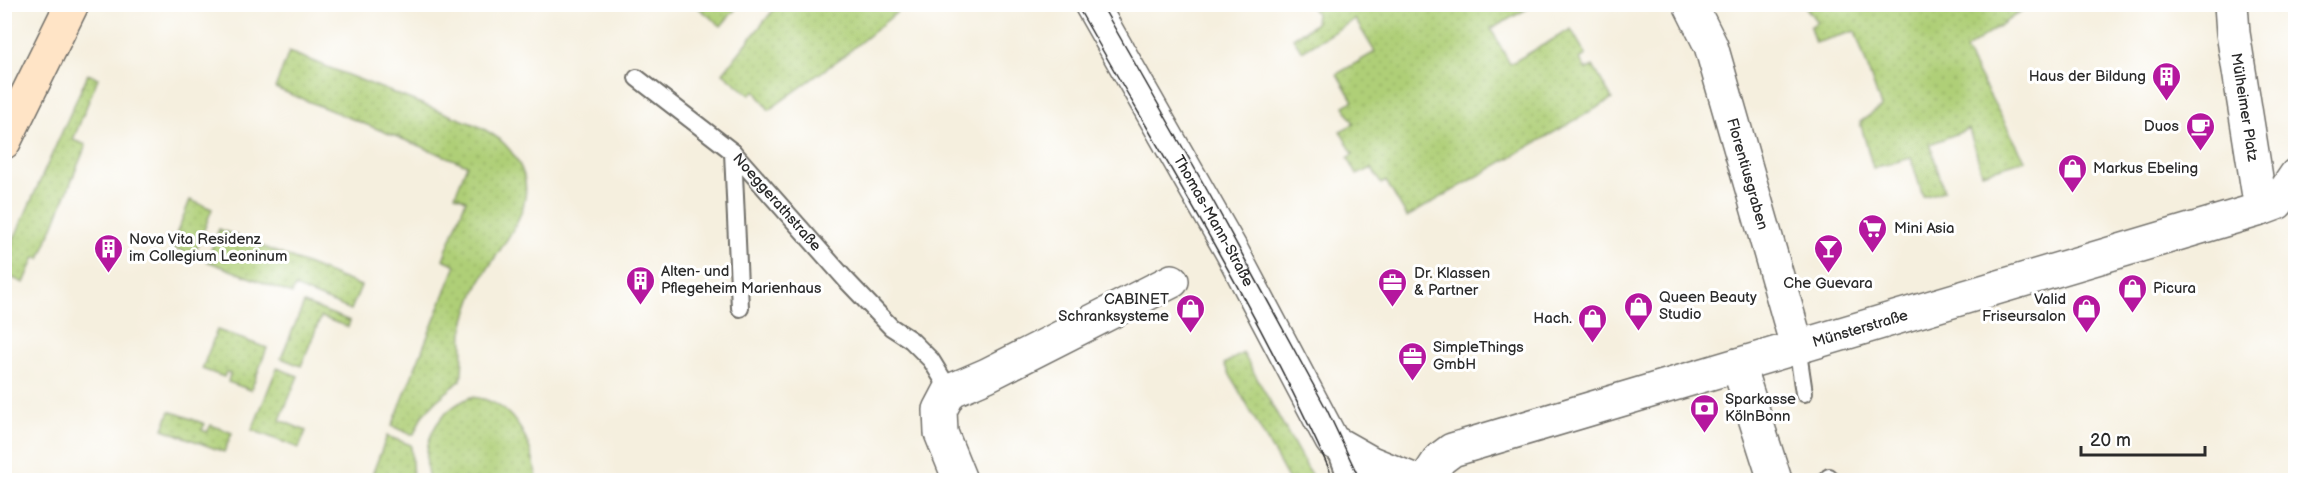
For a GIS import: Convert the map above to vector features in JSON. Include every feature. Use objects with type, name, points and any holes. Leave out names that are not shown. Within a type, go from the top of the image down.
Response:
[{"type":"street","name":"Thomas-Mann-Straße","points":[[1091,4],[1231,250],[1332,441]]},
{"type":"street","name":"Florentiusgraben","points":[[1690,4],[1711,46],[1721,77],[1797,346]]},
{"type":"street","name":"Mülheimer Platz","points":[[2231,4],[2261,209]]},
{"type":"street","points":[[4,142],[69,7]]},
{"type":"street","name":"Münsterstraße","points":[[1426,480],[1440,459],[1452,450],[2261,209],[2277,203],[2295,175]]},
{"type":"street","points":[[960,480],[941,433],[940,410],[950,391],[987,375],[1172,281]]},
{"type":"street","points":[[1738,365],[1775,480]]},
{"type":"street","points":[[1332,441],[1371,463],[1413,480]]},
{"type":"lane","name":"Noeggerathstraße","points":[[638,78],[733,152],[847,281],[891,327],[911,340],[931,360],[950,391]]},
{"type":"lane","points":[[733,152],[740,308]]},
{"type":"lane","points":[[1797,346],[1803,393]]},
{"type":"lane","name":"Thomas-Mann-Straße","points":[[1332,441],[1347,480]]},
{"type":"green space","points":[[778,4],[906,5],[841,58],[769,110],[755,91],[750,95],[723,73]]},
{"type":"green space","points":[[695,5],[739,5],[721,26]]},
{"type":"green space","points":[[1310,5],[1534,5],[1491,29],[1510,64],[1571,29],[1586,55],[1580,59],[1586,70],[1593,66],[1612,99],[1407,217],[1386,181],[1381,184],[1372,168],[1357,175],[1348,158],[1353,154],[1340,131],[1354,124],[1344,106],[1353,101],[1337,74],[1375,52],[1355,19],[1302,51],[1293,38],[1315,24],[1316,13]]},
{"type":"green space","points":[[1804,5],[2021,5],[2024,9],[1965,50],[2025,160],[1982,173],[1969,129],[1930,144],[1944,191],[1923,197],[1911,158],[1873,168],[1860,122],[1881,107],[1855,31],[1815,43],[1810,27],[1817,22]]},
{"type":"green space","points":[[289,52],[478,126],[506,145],[518,162],[525,179],[525,197],[521,214],[482,278],[466,316],[463,329],[461,380],[422,416],[414,434],[392,426],[456,265],[443,259],[466,200],[455,195],[467,165],[275,88]]},
{"type":"green space","points":[[88,74],[98,78],[73,140],[86,145],[40,259],[35,257],[24,283],[8,276],[9,274],[5,271],[5,259]]},
{"type":"green space","points":[[190,200],[212,209],[194,256],[171,247]]},
{"type":"green space","points":[[219,229],[361,286],[351,310],[295,287],[292,294],[207,261]]},
{"type":"green space","points":[[304,303],[350,321],[348,327],[321,317],[301,366],[281,358]]},
{"type":"green space","points":[[217,330],[267,348],[251,390],[228,382],[230,373],[226,372],[224,377],[202,369]]},
{"type":"green space","points":[[1243,353],[1314,480],[1289,480],[1224,364]]},
{"type":"green space","points":[[277,368],[298,376],[280,420],[306,431],[299,448],[252,430]]},
{"type":"green space","points":[[471,397],[499,406],[518,425],[531,451],[537,480],[429,480],[427,453],[434,430],[448,411]]},
{"type":"green space","points":[[170,411],[205,424],[202,430],[207,432],[211,425],[232,433],[224,452],[163,429]]},
{"type":"green space","points":[[387,436],[411,445],[413,480],[370,480]]},
{"type":"tram line","points":[[1076,4],[1244,298],[1306,419],[1334,480]]},
{"type":"tram line","points":[[1101,4],[1211,197],[1327,410],[1360,480]]},
{"type":"place","name":"Haus der Bildung","points":[[2167,102]]},
{"type":"place","name":"Duos","points":[[2200,152]]},
{"type":"place","name":"Markus Ebeling","points":[[2072,194]]},
{"type":"place","name":"Mini Asia","points":[[1873,254]]},
{"type":"place","name":"Nova Vita Residenz im Collegium Leoninum","points":[[108,274]]},
{"type":"place","name":"Che Guevara","points":[[1828,274]]},
{"type":"place","name":"Alten- und Pflegeheim Marienhaus","points":[[640,306]]},
{"type":"place","name":"Dr. Klassen & Partner","points":[[1393,308]]},
{"type":"place","name":"Picura","points":[[2132,314]]},
{"type":"place","name":"Queen Beauty Studio","points":[[1638,332]]},
{"type":"place","name":"CABINET Schranksysteme","points":[[1190,334]]},
{"type":"place","name":"Valid Friseursalon","points":[[2087,334]]},
{"type":"place","name":"Hach.","points":[[1593,344]]},
{"type":"place","name":"SimpleThings GmbH","points":[[1412,382]]},
{"type":"place","name":"Sparkasse KölnBonn","points":[[1704,434]]}]
